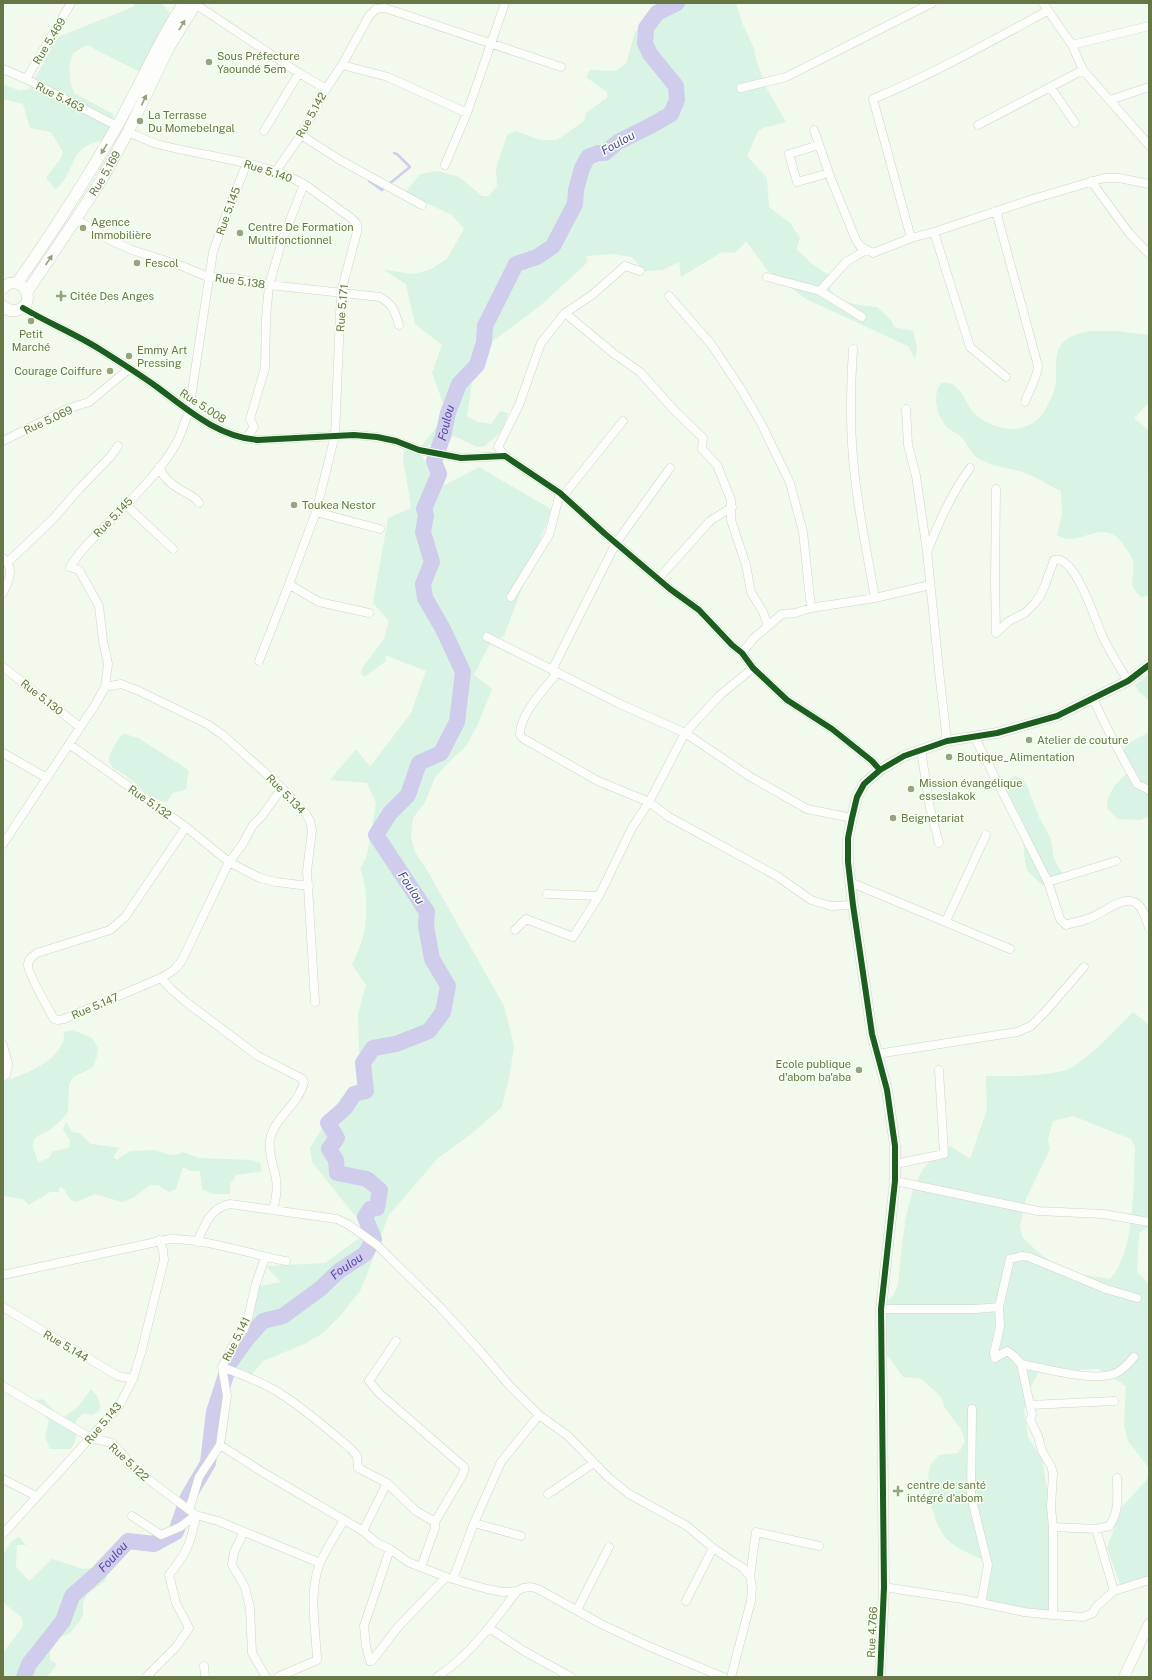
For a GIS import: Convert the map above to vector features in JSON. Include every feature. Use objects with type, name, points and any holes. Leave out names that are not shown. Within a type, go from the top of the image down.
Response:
[{"type":"main road","points":[[166,44],[192,3]]},
{"type":"main road","name":"Rue 5.169","points":[[17,283],[64,215],[166,44]]},
{"type":"main road","name":"Rue 5.169","points":[[23,308],[27,300],[27,292],[76,219],[128,132],[166,44]]},
{"type":"main road","points":[[3,288],[9,284],[17,283],[25,288],[27,292]]},
{"type":"main road","points":[[3,306],[6,309],[14,311],[23,308]]},
{"type":"street","name":"Rue 5.469","points":[[26,79],[71,3]]},
{"type":"street","name":"Rue 5.142","points":[[192,3],[326,89],[301,134],[276,171]]},
{"type":"street","points":[[445,165],[467,113],[505,3]]},
{"type":"street","points":[[741,88],[786,77],[932,3]]},
{"type":"street","points":[[911,238],[873,99],[902,87],[960,58],[1045,7],[1072,44],[1083,70],[1149,145]]},
{"type":"street","points":[[326,89],[342,65],[369,16],[376,9],[385,8],[402,12],[561,67]]},
{"type":"street","points":[[1072,44],[1149,26]]},
{"type":"street","points":[[342,65],[388,77],[467,113]]},
{"type":"street","name":"Rue 5.463","points":[[3,69],[26,79],[117,126]]},
{"type":"street","points":[[978,125],[1083,70]]},
{"type":"street","points":[[264,131],[299,73]]},
{"type":"street","points":[[1110,100],[1149,87]]},
{"type":"street","points":[[1051,88],[1075,123]]},
{"type":"street","points":[[814,130],[856,240],[860,246],[873,253],[911,238],[934,232],[1091,181],[1111,177],[1149,184]]},
{"type":"street","name":"Rue 5.140","points":[[128,132],[157,144],[247,163],[276,171],[304,184],[282,241],[269,285],[266,318],[265,368],[250,419],[254,427],[246,439]]},
{"type":"street","points":[[301,134],[340,160],[422,205]]},
{"type":"street","points":[[820,145],[789,154],[797,182],[829,172]]},
{"type":"street","name":"Rue 5.145","points":[[3,844],[95,705],[105,687],[108,664],[103,641],[99,606],[95,596],[79,570],[70,567],[79,552],[126,505],[159,467],[176,443],[188,411],[213,252],[247,163]]},
{"type":"street","points":[[1091,181],[1129,234],[1149,254]]},
{"type":"street","name":"Rue 5.171","points":[[259,661],[290,585],[316,512],[335,435],[341,292],[357,232],[357,224],[304,184]]},
{"type":"street","points":[[996,211],[1038,366],[1037,374],[1025,402]]},
{"type":"street","name":"Rue 5.138","points":[[76,219],[110,240],[132,250],[182,266],[208,277],[234,278],[269,285],[380,297],[388,301],[395,309],[399,324]]},
{"type":"street","points":[[934,232],[970,347],[1006,377]]},
{"type":"street","points":[[820,291],[846,262],[866,250]]},
{"type":"street","points":[[640,271],[625,266],[592,295],[565,313],[541,343],[519,405],[498,447],[505,456],[561,494],[658,579],[699,610],[732,645],[742,653],[752,668],[787,700],[832,730],[867,757],[880,770]]},
{"type":"street","points":[[767,276],[820,291],[862,317]]},
{"type":"street","points":[[668,296],[711,344],[741,389],[764,429],[790,483],[803,532],[811,608]]},
{"type":"street","name":"Rue 5.008","points":[[23,308],[99,349],[130,368],[188,411],[230,435],[246,439],[277,440],[335,435],[377,437],[396,441],[419,450],[461,458],[505,456]]},
{"type":"street","points":[[565,313],[613,353],[640,372],[674,410],[703,438],[702,449],[717,465],[732,507],[731,520],[746,565],[751,592],[763,612],[768,626]]},
{"type":"street","points":[[853,349],[851,394],[852,445],[861,520],[875,598]]},
{"type":"street","name":"Rue 5.069","points":[[3,441],[67,409],[89,402],[130,368]]},
{"type":"street","points":[[906,409],[908,445],[916,476],[927,551],[947,741]]},
{"type":"street","points":[[511,597],[549,535],[561,494],[622,421]]},
{"type":"street","points":[[3,592],[11,574],[5,560],[53,519],[111,456],[118,446]]},
{"type":"street","points":[[159,467],[167,479],[180,490],[197,499],[199,503]]},
{"type":"street","points":[[670,468],[616,543],[554,672],[529,710],[520,728],[520,735],[532,744],[598,781],[649,802],[669,817],[777,876],[812,900],[831,906],[853,905]]},
{"type":"street","points":[[927,551],[940,518],[956,487],[970,468]]},
{"type":"street","points":[[996,489],[996,633],[1009,621],[1025,613],[1034,604],[1043,591],[1054,560],[1061,560],[1065,562],[1077,578],[1086,595],[1105,640],[1128,681]]},
{"type":"street","points":[[126,505],[173,549]]},
{"type":"street","points":[[658,579],[710,521],[732,507]]},
{"type":"street","points":[[316,512],[380,529]]},
{"type":"street","points":[[290,585],[319,602],[368,613]]},
{"type":"street","points":[[742,653],[754,638],[782,614],[795,613],[811,608],[875,598],[930,585]]},
{"type":"street","points":[[487,637],[554,672],[685,733],[749,776],[807,809],[852,818]]},
{"type":"street","name":"Rue 4.766","points":[[880,1677],[884,1587],[881,1309],[895,1181],[895,1146],[886,1090],[872,1034],[850,882],[848,838],[857,797],[864,784],[880,770],[904,756],[947,741],[976,738],[1057,716],[1128,681],[1149,665]]},
{"type":"street","name":"Rue 5.130","points":[[3,667],[80,727]]},
{"type":"street","points":[[515,930],[526,919],[573,937],[599,896],[632,828],[649,802],[685,733],[720,695],[752,668]]},
{"type":"street","name":"Rue 5.134","points":[[105,687],[121,684],[137,690],[207,724],[224,735],[282,788],[306,814],[310,821],[312,831],[307,859],[315,1002]]},
{"type":"street","points":[[1093,699],[1112,740],[1137,784],[1149,790]]},
{"type":"street","points":[[976,738],[1048,882],[1060,919],[1066,925],[1088,919],[1121,902],[1128,901],[1136,902],[1140,907],[1149,928]]},
{"type":"street","name":"Rue 5.132","points":[[69,744],[186,827],[229,862],[260,878],[276,882],[309,886]]},
{"type":"street","points":[[921,750],[930,808],[939,843]]},
{"type":"street","points":[[3,753],[47,778]]},
{"type":"street","name":"Rue 5.147","points":[[186,827],[125,917],[118,924],[110,930],[37,953],[30,958],[27,966],[30,974],[54,1019],[58,1020],[161,978],[181,964],[229,862],[242,845],[253,825],[262,816],[282,788]]},
{"type":"street","points":[[946,922],[986,836]]},
{"type":"street","points":[[1048,882],[1116,861]]},
{"type":"street","points":[[850,882],[1010,950]]},
{"type":"street","points":[[547,894],[599,896]]},
{"type":"street","points":[[877,1054],[1016,1032],[1031,1026],[1084,967]]},
{"type":"street","points":[[161,978],[177,994],[258,1056],[301,1078],[304,1082],[296,1099],[273,1130],[270,1140],[270,1153],[276,1180],[277,1194],[273,1210]]},
{"type":"street","points":[[3,1045],[8,1064],[6,1075],[3,1076]]},
{"type":"street","points":[[895,1164],[944,1154],[939,1070]]},
{"type":"street","points":[[895,1181],[1038,1212],[1103,1214],[1149,1222]]},
{"type":"street","points":[[197,1242],[211,1214],[220,1206],[230,1204],[337,1219],[349,1225],[378,1245],[441,1308],[508,1384],[539,1415],[567,1435],[608,1478],[629,1494],[687,1526],[713,1548],[743,1568],[750,1576]]},
{"type":"street","points":[[3,1275],[159,1240],[181,1239],[286,1261]]},
{"type":"street","name":"Rue 5.143","points":[[3,1534],[119,1406],[133,1379],[164,1260],[163,1250],[159,1240]]},
{"type":"street","points":[[1053,1616],[1054,1527],[1051,1507],[1053,1473],[1051,1466],[1042,1451],[1038,1436],[1030,1420],[1032,1414],[1021,1364],[1008,1351],[995,1358],[994,1353],[1000,1326],[999,1307],[1010,1259],[1022,1256],[1029,1257],[1106,1289],[1137,1298]]},
{"type":"street","name":"Rue 5.141","points":[[189,1510],[199,1477],[220,1445],[227,1396],[222,1367],[232,1347],[244,1329],[265,1257]]},
{"type":"street","name":"Rue 5.144","points":[[3,1307],[118,1376],[133,1379]]},
{"type":"street","points":[[881,1309],[961,1309],[999,1307]]},
{"type":"street","points":[[396,1341],[369,1381],[379,1393],[464,1467],[462,1476],[435,1522],[435,1528],[421,1566]]},
{"type":"street","points":[[1021,1364],[1053,1371],[1107,1376],[1124,1369],[1134,1357]]},
{"type":"street","points":[[222,1367],[253,1380],[280,1394],[305,1411],[351,1449],[357,1456],[358,1468],[387,1483],[416,1511],[435,1522]]},
{"type":"street","name":"Rue 5.122","points":[[3,1386],[91,1438],[112,1443],[137,1471],[196,1515],[244,1532],[320,1563]]},
{"type":"street","points":[[1030,1405],[1114,1401]]},
{"type":"street","points":[[972,1409],[971,1496],[988,1565],[981,1603]]},
{"type":"street","points":[[390,1549],[364,1626],[366,1646],[370,1661],[372,1661],[398,1628],[449,1578],[501,1462],[539,1415]]},
{"type":"street","points":[[220,1445],[264,1474],[363,1531],[377,1543],[390,1549],[408,1562],[449,1578],[487,1589],[503,1592],[517,1591],[524,1588],[538,1589],[648,1646],[723,1677]]},
{"type":"street","points":[[548,1494],[594,1463]]},
{"type":"street","points":[[1054,1527],[1096,1529],[1109,1526],[1117,1511],[1117,1478]]},
{"type":"street","points":[[3,1479],[36,1496]]},
{"type":"street","points":[[363,1531],[387,1483]]},
{"type":"street","points":[[132,1516],[161,1535],[180,1527],[196,1515]]},
{"type":"street","points":[[146,1677],[176,1647],[189,1628],[176,1603],[169,1575],[182,1559],[189,1546],[196,1515]]},
{"type":"street","points":[[278,1677],[317,1660],[314,1592],[320,1563],[344,1520]]},
{"type":"street","points":[[474,1523],[521,1536]]},
{"type":"street","points":[[1096,1529],[1114,1591]]},
{"type":"street","points":[[244,1532],[234,1552],[232,1565],[245,1587],[250,1608],[252,1653],[266,1677]]},
{"type":"street","points":[[731,1677],[750,1601],[752,1588],[750,1576],[756,1532],[819,1546]]},
{"type":"street","points":[[576,1610],[609,1547]]},
{"type":"street","points":[[686,1601],[713,1548]]},
{"type":"street","points":[[884,1587],[949,1596],[1024,1612],[1053,1616],[1083,1617],[1093,1613],[1096,1607],[1114,1591],[1149,1580]]},
{"type":"street","points":[[439,1675],[461,1658],[489,1628],[517,1591]]},
{"type":"street","points":[[1124,1677],[1149,1624]]},
{"type":"street","points":[[489,1628],[524,1651],[571,1677]]},
{"type":"street","points":[[204,1666],[205,1677]]},
{"type":"street","points":[[439,1675],[450,1677]]},
{"type":"green space","points":[[135,3],[161,3],[170,13],[151,69],[144,74],[87,45],[73,53],[69,73],[74,93],[113,114],[114,122],[109,138],[92,143],[83,148],[75,158],[64,180],[55,189],[46,178],[61,158],[63,152],[51,132],[30,128],[23,104],[3,99],[3,84],[20,91],[29,89],[58,37],[133,7]]},
{"type":"green space","points":[[656,3],[736,3],[743,25],[754,48],[755,56],[767,89],[786,122],[763,128],[758,131],[747,156],[767,178],[769,207],[790,223],[800,238],[796,249],[812,264],[836,280],[829,288],[833,293],[850,303],[877,307],[891,320],[894,327],[913,331],[917,348],[915,359],[908,346],[806,299],[767,270],[746,241],[735,253],[722,252],[681,277],[679,262],[663,270],[644,271],[632,257],[612,254],[586,256],[588,262],[541,305],[485,347],[474,368],[467,416],[478,422],[491,424],[500,411],[508,413],[503,429],[485,446],[477,447],[455,436],[418,450],[439,424],[445,408],[432,373],[442,345],[415,324],[406,284],[384,270],[413,274],[429,270],[447,259],[464,229],[452,215],[405,193],[420,174],[438,171],[459,177],[482,196],[489,196],[497,186],[496,169],[507,135],[515,131],[540,140],[557,140],[584,121],[587,112],[607,98],[607,92],[586,77],[590,70],[615,71],[626,64],[635,32],[650,17]]},
{"type":"green space","points":[[1091,331],[1117,331],[1149,335],[1149,402],[1134,418],[1149,431],[1149,473],[1147,476],[1149,485],[1149,596],[1141,597],[1136,592],[1132,580],[1134,567],[1132,559],[1127,549],[1118,538],[1110,533],[1103,532],[1072,539],[1057,535],[1062,515],[1061,491],[1027,474],[992,465],[979,459],[962,437],[948,428],[938,412],[936,395],[938,389],[941,383],[948,383],[960,391],[974,413],[992,425],[1013,429],[1023,428],[1032,424],[1040,417],[1048,405],[1054,391],[1056,384],[1057,359],[1060,346],[1071,337]]},
{"type":"green space","points":[[408,449],[418,450],[439,484],[445,485],[479,467],[549,508],[551,511],[504,636],[489,645],[474,675],[492,689],[477,726],[466,746],[435,777],[425,802],[413,818],[411,837],[415,852],[428,872],[504,1006],[514,1046],[509,1078],[502,1107],[470,1135],[438,1158],[388,1216],[360,1291],[340,1316],[323,1333],[304,1344],[263,1361],[253,1373],[253,1380],[222,1367],[244,1329],[255,1287],[281,1282],[266,1266],[325,1263],[368,1232],[312,1162],[310,1148],[341,1098],[360,1081],[358,1014],[366,985],[352,965],[364,933],[366,918],[366,891],[363,875],[360,869],[367,855],[376,803],[367,783],[330,780],[356,749],[370,767],[411,713],[426,671],[385,655],[386,661],[364,677],[361,673],[363,667],[384,639],[389,621],[373,603],[388,518],[411,508],[403,460],[404,451]]},
{"type":"green space","points":[[1149,674],[1149,700],[1139,692],[1135,685]]},
{"type":"green space","points":[[1149,732],[1149,816],[1141,820],[1118,819],[1107,808],[1109,796],[1114,786],[1131,770],[1124,754],[1124,746]]},
{"type":"green space","points":[[125,734],[138,738],[187,769],[189,773],[187,787],[185,790],[173,793],[167,802],[161,801],[150,795],[113,767],[109,761],[110,756],[113,748],[121,736]]},
{"type":"green space","points":[[1015,776],[1022,779],[1027,786],[1039,817],[1051,839],[1054,859],[1062,873],[1061,877],[1046,886],[1040,883],[1027,870],[1023,840],[1000,788],[1004,781]]},
{"type":"green space","points":[[1133,1012],[1149,1025],[1149,1227],[1139,1233],[1137,1272],[1149,1284],[1149,1468],[1128,1441],[1124,1424],[1126,1386],[1099,1369],[1039,1372],[1030,1388],[1024,1410],[1028,1437],[1042,1460],[1050,1505],[1051,1612],[978,1602],[989,1563],[959,1548],[944,1536],[935,1518],[929,1496],[928,1475],[931,1464],[939,1455],[958,1453],[965,1442],[961,1429],[945,1408],[941,1397],[922,1379],[903,1377],[881,1346],[880,1307],[893,1296],[898,1285],[908,1208],[917,1180],[924,1168],[950,1146],[970,1159],[987,1109],[986,1076],[1034,1075],[1054,1073],[1071,1068],[1090,1054],[1110,1036]],"holes":[[[1073,1116],[1131,1139],[1135,1147],[1132,1217],[1125,1252],[1118,1267],[1110,1279],[1078,1274],[1057,1266],[1039,1253],[1022,1237],[1020,1226],[1026,1199],[1050,1149],[1048,1139],[1053,1121]]]},
{"type":"green space","points":[[73,1030],[92,1038],[98,1048],[97,1057],[92,1068],[73,1077],[69,1084],[68,1112],[50,1130],[38,1136],[34,1141],[33,1146],[38,1162],[49,1158],[53,1151],[69,1148],[70,1140],[63,1129],[66,1122],[72,1132],[79,1133],[91,1144],[120,1148],[115,1154],[114,1158],[117,1160],[130,1151],[155,1150],[175,1155],[183,1152],[199,1158],[252,1160],[260,1163],[262,1171],[236,1175],[230,1184],[230,1194],[213,1194],[202,1189],[200,1171],[190,1171],[183,1167],[176,1189],[169,1192],[158,1185],[150,1185],[133,1198],[122,1202],[95,1194],[76,1202],[71,1200],[63,1188],[59,1187],[59,1192],[50,1192],[29,1205],[23,1199],[3,1196],[3,1082],[28,1072],[44,1063],[58,1051],[63,1041],[64,1032]]},
{"type":"green space","points":[[91,1389],[98,1399],[100,1405],[99,1411],[92,1415],[84,1413],[78,1418],[76,1421],[76,1438],[71,1449],[50,1449],[45,1437],[49,1421],[36,1405],[36,1401],[40,1399],[44,1400],[61,1419],[77,1408]]},
{"type":"green space","points":[[1149,1477],[1149,1585],[1120,1584],[1107,1548],[1122,1507]]},
{"type":"green space","points":[[19,1537],[26,1545],[17,1545],[16,1567],[29,1581],[52,1559],[83,1569],[103,1567],[107,1574],[105,1581],[86,1595],[83,1603],[83,1615],[79,1622],[70,1633],[59,1638],[50,1652],[50,1660],[57,1664],[47,1677],[3,1677],[3,1653],[23,1626],[22,1618],[3,1602],[3,1554],[12,1541]]},
{"type":"waterway","name":"Foulou","points":[[24,1677],[29,1664],[63,1621],[72,1596],[98,1573],[128,1541],[154,1544],[176,1532],[188,1497],[208,1463],[214,1412],[228,1365],[246,1340],[263,1321],[283,1316],[320,1289],[339,1271],[365,1254],[374,1239],[365,1217],[370,1209],[377,1208],[380,1190],[367,1179],[337,1173],[336,1160],[329,1149],[337,1138],[328,1123],[345,1108],[354,1094],[366,1091],[363,1063],[373,1048],[396,1044],[429,1031],[443,1012],[448,986],[432,959],[426,926],[427,912],[376,835],[390,813],[408,795],[419,763],[441,753],[457,722],[463,672],[443,629],[425,598],[423,584],[432,562],[423,532],[426,515],[424,509],[439,474],[434,461],[443,436],[448,413],[459,384],[477,365],[484,342],[485,326],[516,264],[537,257],[553,246],[575,204],[576,190],[582,168],[588,157],[598,153],[605,153],[618,142],[671,114],[677,100],[676,86],[650,54],[645,43],[646,28],[657,13],[677,3]]},
{"type":"waterway","points":[[389,184],[410,167],[397,154],[394,153]]},
{"type":"waterway","points":[[369,181],[382,190],[385,187]]},
{"type":"cycle path","points":[[23,308],[91,344],[143,377],[204,421],[230,434],[243,438],[258,440],[354,435],[377,437],[396,441],[419,450],[461,458],[505,456],[560,493],[604,533],[670,589],[699,610],[732,645],[742,653],[753,668],[787,700],[832,729],[872,761],[880,770]]},
{"type":"cycle path","points":[[880,1677],[884,1587],[881,1309],[895,1181],[895,1146],[887,1090],[872,1034],[848,862],[848,838],[857,797],[864,784],[880,770],[904,756],[947,741],[997,733],[1057,716],[1128,681],[1149,665]]},
{"type":"place","name":"Sous Préfecture Yaoundé 5em","points":[[209,62]]},
{"type":"place","name":"La Terrasse Du Momebelngal","points":[[140,121]]},
{"type":"place","name":"Agence Immobilière","points":[[83,228]]},
{"type":"place","name":"Centre De Formation Multifonctionnel","points":[[240,233]]},
{"type":"place","name":"Fescol","points":[[137,263]]},
{"type":"place","name":"Citée Des Anges","points":[[61,296]]},
{"type":"place","name":"Petit Marché","points":[[31,321]]},
{"type":"place","name":"Emmy Art Pressing","points":[[129,356]]},
{"type":"place","name":"Courage Coiffure","points":[[110,371]]},
{"type":"place","name":"Toukea Nestor","points":[[294,505]]},
{"type":"place","name":"Atelier de couture","points":[[1029,740]]},
{"type":"place","name":"Boutique_Alimentation","points":[[949,757]]},
{"type":"place","name":"Mission évangélique esseslakok","points":[[911,789]]},
{"type":"place","name":"Beignetariat","points":[[893,818]]},
{"type":"place","name":"Ecole publique d'abom ba'aba","points":[[859,1070]]},
{"type":"place","name":"centre de santé intégré d'abom","points":[[898,1491]]}]
